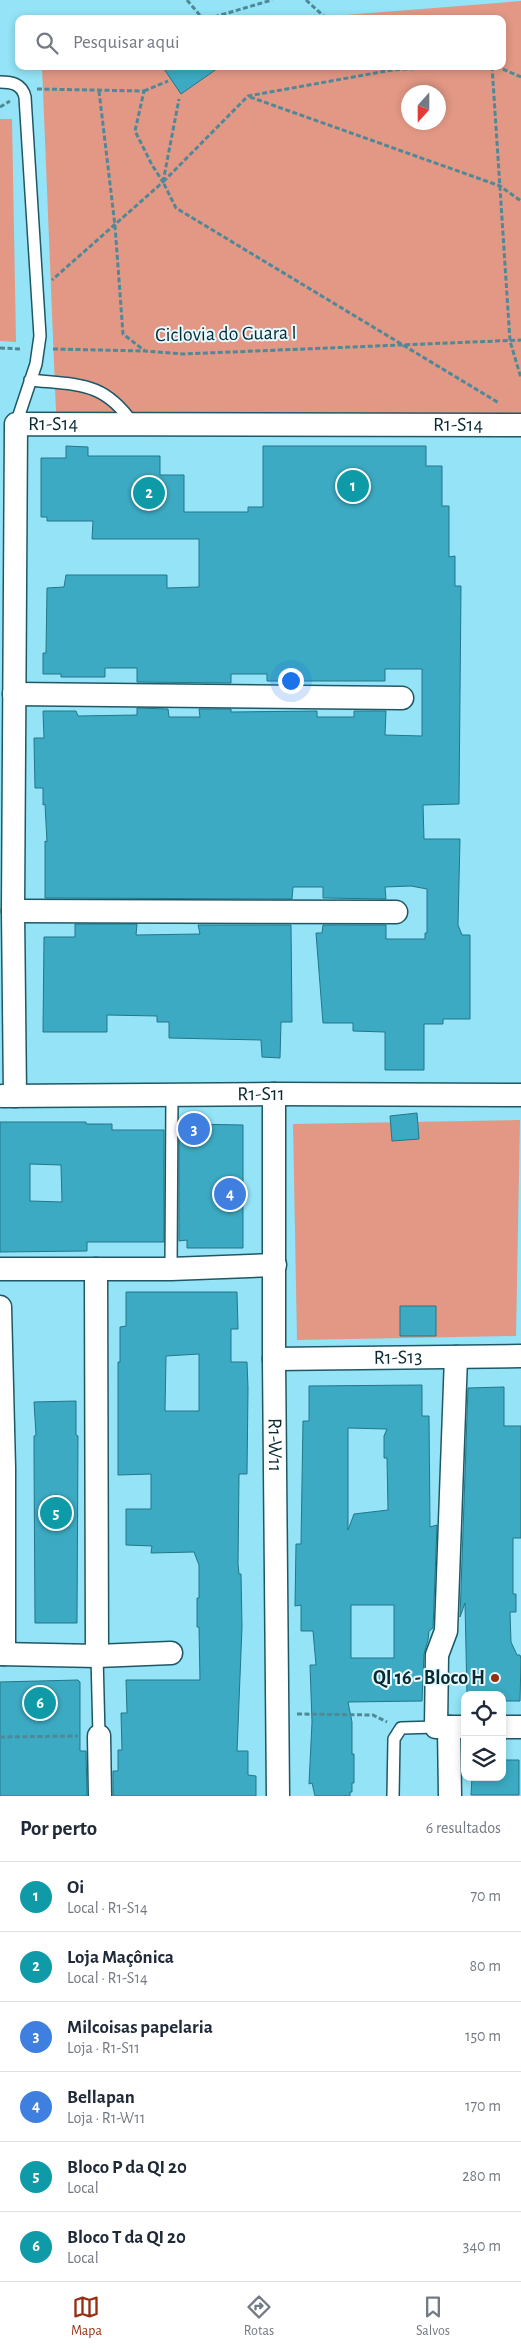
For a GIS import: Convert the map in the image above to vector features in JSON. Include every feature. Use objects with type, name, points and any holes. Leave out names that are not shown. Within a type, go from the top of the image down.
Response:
[{"type":"street","name":"R1-S14","points":[[8,1096],[13,911],[7,804],[14,694],[16,424],[521,426]]},
{"type":"street","points":[[14,694],[402,698]]},
{"type":"street","points":[[13,911],[396,912]]},
{"type":"street","name":"R1-S11","points":[[8,1096],[172,1094],[521,1096]]},
{"type":"street","name":"R1-W11","points":[[274,1094],[276,1714],[278,1796]]},
{"type":"street","points":[[0,1269],[274,1265]]},
{"type":"street","points":[[96,1269],[97,1656]]},
{"type":"street","points":[[0,1307],[2,1654],[97,1656],[171,1654]]},
{"type":"street","name":"R1-S13","points":[[274,1359],[521,1356]]},
{"type":"street","points":[[450,1796],[450,1727],[437,1655],[446,1631],[456,1357]]},
{"type":"street","points":[[506,1727],[521,1727]]},
{"type":"street","points":[[99,1736],[100,1796]]},
{"type":"lane","points":[[0,82],[10,82],[21,88],[25,97],[38,292],[40,349],[16,424]]},
{"type":"lane","points":[[30,380],[76,385],[110,396],[122,406],[133,424]]},
{"type":"lane","points":[[171,1268],[172,1094]]},
{"type":"lane","points":[[97,1656],[99,1736]]},
{"type":"lane","points":[[393,1796],[394,1739],[401,1728],[450,1727]]},
{"type":"path","points":[[187,0],[200,15]]},
{"type":"path","points":[[221,15],[272,0]]},
{"type":"path","points":[[306,0],[323,15]]},
{"type":"path","points":[[38,292],[163,182],[248,96],[392,70]]},
{"type":"path","points":[[492,70],[510,341],[521,378]]},
{"type":"path","points":[[505,70],[521,77]]},
{"type":"path","points":[[21,88],[144,91],[168,82]]},
{"type":"path","name":"Ciclovia do Guara I","points":[[99,91],[115,226],[122,334],[145,351],[183,354],[521,340]]},
{"type":"path","points":[[144,91],[136,131],[176,208],[504,406]]},
{"type":"path","points":[[248,96],[500,186],[521,201]]},
{"type":"path","points":[[163,182],[180,99]]},
{"type":"path","points":[[0,348],[145,351]]},
{"type":"path","points":[[276,1714],[373,1715],[401,1728]]},
{"type":"path","points":[[0,1737],[99,1736]]},
{"type":"shaded area","points":[[521,1],[521,414],[56,412],[42,70],[506,70],[506,15],[345,15]]},
{"type":"shaded area","points":[[0,119],[12,119],[16,342],[0,341]]},
{"type":"shaded area","points":[[520,1120],[516,1336],[297,1340],[293,1124]]},
{"type":"building","points":[[165,70],[215,70],[181,94]]},
{"type":"building","points":[[66,446],[88,447],[88,456],[160,456],[160,475],[184,475],[184,512],[248,512],[248,507],[263,507],[263,446],[426,446],[426,466],[442,466],[442,506],[449,506],[449,557],[455,556],[455,586],[461,586],[459,804],[423,805],[424,839],[460,839],[458,925],[462,935],[470,935],[470,1019],[443,1019],[443,1024],[424,1024],[424,1070],[385,1070],[385,1032],[353,1031],[353,1023],[323,1023],[316,933],[322,933],[323,925],[386,925],[386,939],[425,939],[425,933],[427,933],[427,889],[411,886],[385,887],[386,899],[323,898],[323,887],[293,887],[292,899],[45,898],[45,841],[47,842],[45,804],[43,805],[43,788],[35,788],[34,738],[44,738],[43,711],[76,711],[78,716],[137,715],[137,708],[168,709],[169,717],[200,717],[199,709],[231,709],[231,712],[317,711],[317,717],[354,717],[354,711],[386,711],[385,735],[422,736],[422,669],[385,669],[385,681],[267,681],[267,674],[231,674],[231,683],[137,682],[137,668],[105,668],[105,677],[61,677],[61,674],[43,674],[43,653],[46,653],[47,588],[64,587],[66,575],[167,575],[167,588],[199,587],[199,539],[92,539],[93,521],[47,521],[47,517],[41,517],[41,458],[66,458]]},
{"type":"building","points":[[75,924],[137,924],[136,935],[200,934],[198,925],[291,925],[292,1022],[281,1022],[280,1058],[262,1057],[261,1040],[169,1038],[169,1022],[157,1022],[157,1016],[107,1015],[107,1032],[43,1032],[44,937],[75,937]]},
{"type":"building","points":[[417,1113],[419,1139],[392,1141],[390,1116]]},
{"type":"building","points":[[0,1122],[86,1122],[86,1124],[112,1124],[112,1130],[164,1130],[164,1242],[87,1242],[87,1251],[0,1252]],"holes":[[[30,1164],[61,1165],[62,1202],[30,1201]]]},
{"type":"building","points":[[187,1124],[243,1125],[243,1248],[187,1248],[187,1240],[179,1241],[179,1131],[187,1131]]},
{"type":"building","points":[[126,1292],[237,1292],[238,1329],[231,1329],[231,1362],[247,1362],[248,1388],[247,1474],[239,1474],[238,1564],[239,1574],[241,1574],[242,1627],[237,1751],[248,1751],[248,1775],[256,1776],[256,1796],[113,1796],[113,1771],[118,1771],[118,1750],[122,1750],[121,1713],[127,1713],[126,1680],[200,1680],[199,1627],[197,1627],[199,1565],[194,1552],[151,1553],[152,1546],[126,1545],[126,1509],[151,1509],[151,1474],[118,1475],[118,1362],[120,1362],[120,1327],[126,1326]],"holes":[[[199,1354],[199,1411],[165,1411],[166,1356]]]},
{"type":"building","points":[[400,1306],[436,1306],[436,1336],[400,1336]]},
{"type":"building","points":[[422,1385],[422,1416],[429,1416],[430,1527],[437,1525],[433,1628],[429,1631],[424,1654],[422,1701],[348,1702],[352,1722],[352,1754],[354,1754],[354,1783],[352,1783],[350,1796],[315,1796],[312,1783],[309,1784],[312,1722],[310,1665],[316,1665],[313,1631],[301,1631],[301,1605],[295,1606],[296,1544],[301,1544],[303,1421],[309,1421],[309,1386]],"holes":[[[348,1428],[387,1429],[384,1436],[384,1458],[387,1458],[388,1510],[354,1514],[348,1530]],[[351,1605],[394,1605],[394,1658],[351,1658]]]},
{"type":"building","points":[[504,1387],[504,1426],[521,1426],[521,1538],[513,1538],[513,1594],[516,1594],[516,1612],[510,1612],[511,1642],[521,1659],[520,1701],[506,1701],[506,1691],[467,1691],[465,1603],[460,1617],[468,1388]]},
{"type":"building","points":[[76,1401],[76,1435],[78,1436],[77,1623],[35,1623],[34,1436],[36,1435],[34,1402]]},
{"type":"building","points":[[78,1680],[80,1682],[80,1751],[86,1751],[87,1796],[0,1796],[0,1682]]},
{"type":"building","points":[[506,1760],[519,1760],[519,1795],[471,1795],[472,1781],[506,1781]]},
{"type":"place","name":"Oi","points":[[353,486]]},
{"type":"place","name":"Loja Maçônica","points":[[149,493]]},
{"type":"place","name":"Milcoisas papelaria","points":[[194,1129]]},
{"type":"place","name":"Bellapan","points":[[230,1194]]},
{"type":"place","name":"Bloco P da QI 20","points":[[56,1513]]},
{"type":"place","name":"QI 16 - Bloco H","points":[[495,1678]]},
{"type":"place","name":"Bloco T da QI 20","points":[[40,1703]]}]
